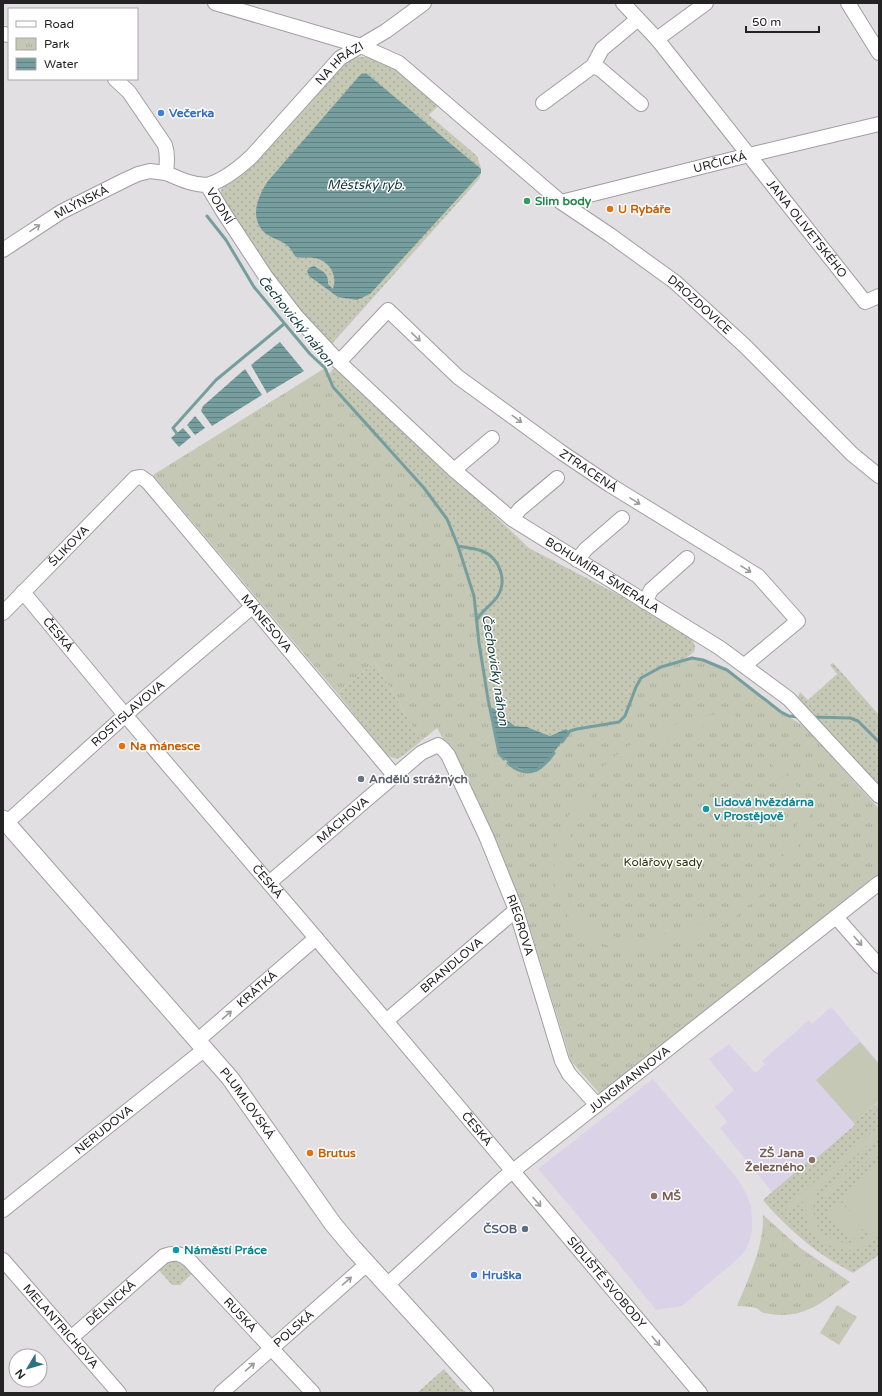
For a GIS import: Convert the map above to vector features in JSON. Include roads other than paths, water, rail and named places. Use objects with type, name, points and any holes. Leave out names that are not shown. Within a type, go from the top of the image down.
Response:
[{"type":"main road","name":"PLUMLOVSKÁ","points":[[4,823],[201,1045],[242,1094],[333,1224],[367,1264],[485,1393]]},
{"type":"street","points":[[215,3],[361,46],[386,31],[424,3]]},
{"type":"street","name":"JANA OLIVETSKÉHO","points":[[623,3],[657,39],[866,302],[879,296]]},
{"type":"street","points":[[657,39],[706,3]]},
{"type":"street","points":[[848,3],[879,53]]},
{"type":"street","points":[[543,103],[593,66],[602,49],[638,19]]},
{"type":"street","name":"NA HRÁZI","points":[[207,185],[225,176],[251,157],[340,58],[361,46],[399,63],[503,152]]},
{"type":"street","points":[[593,66],[600,68],[641,104]]},
{"type":"street","points":[[116,80],[129,92],[165,145],[168,160],[166,173]]},
{"type":"street","name":"URČICKÁ","points":[[561,202],[879,124]]},
{"type":"street","name":"DROZDOVICE","points":[[503,152],[561,202],[616,239],[675,282],[745,346],[852,454],[879,476]]},
{"type":"street","name":"MLÝNSKÁ","points":[[3,250],[61,212],[125,180],[144,172],[166,173]]},
{"type":"street","name":"VODNÍ","points":[[166,173],[196,185],[207,185],[266,277],[296,316],[328,350]]},
{"type":"street","name":"ZTRACENÁ","points":[[339,362],[388,310],[458,377],[561,452],[758,576],[798,621],[745,665]]},
{"type":"street","name":"BOHUMÍRA ŠMERALA","points":[[328,350],[454,470],[512,519],[720,648],[790,699],[879,796]]},
{"type":"street","points":[[454,470],[492,438]]},
{"type":"street","name":"MÁNESOVA","points":[[136,478],[141,477],[148,482],[394,775]]},
{"type":"street","name":"ŠLIKOVA","points":[[3,613],[136,478]]},
{"type":"street","points":[[512,519],[520,509],[557,478]]},
{"type":"street","points":[[577,560],[586,549],[622,518]]},
{"type":"street","points":[[645,602],[651,590],[687,558]]},
{"type":"street","name":"ČESKÁ","points":[[23,592],[270,883],[512,1172]]},
{"type":"street","name":"ROSTISLAVOVA","points":[[4,823],[126,715],[252,607]]},
{"type":"street","name":"MÁCHOVA","points":[[270,883],[394,775],[421,753],[438,746]]},
{"type":"street","name":"RIEGROVA","points":[[438,746],[448,755],[486,836],[516,910],[562,1061],[569,1074],[597,1105]]},
{"type":"street","name":"JUNGMANNOVA","points":[[387,1285],[512,1172],[879,883]]},
{"type":"street","name":"BRANDLOVA","points":[[386,1021],[516,910]]},
{"type":"street","points":[[836,917],[879,966]]},
{"type":"street","name":"KRÁTKÁ","points":[[201,1045],[316,938]]},
{"type":"street","name":"NERUDOVA","points":[[3,1210],[201,1045]]},
{"type":"street","name":"SÍDLIŠTĚ SVOBODY","points":[[512,1172],[700,1393]]},
{"type":"street","name":"DĚLNICKÁ","points":[[71,1338],[164,1256],[176,1253],[184,1255],[200,1272]]},
{"type":"street","name":"MELANTRICHOVA","points":[[3,1260],[119,1393]]},
{"type":"street","name":"POLSKÁ","points":[[221,1393],[367,1264]]},
{"type":"street","name":"RUSKÁ","points":[[200,1272],[313,1393]]},
{"type":"water","name":"Městský ryb.","points":[[366,73],[481,169],[481,173],[370,294],[357,300],[338,297],[309,276],[307,271],[309,268],[314,266],[326,275],[328,284],[333,289],[333,274],[328,265],[315,258],[296,257],[290,248],[264,232],[259,226],[256,213],[258,200],[268,181],[361,74]]},
{"type":"water","points":[[280,342],[304,371],[267,393],[251,365]]},
{"type":"water","points":[[245,369],[262,395],[212,426],[201,411],[203,406]]},
{"type":"water","points":[[195,416],[205,428],[195,435],[187,425]]},
{"type":"water","points":[[183,428],[191,437],[179,447],[171,438]]},
{"type":"water","points":[[491,708],[501,713],[515,726],[527,727],[550,736],[566,729],[570,731],[542,768],[536,772],[528,772],[511,765],[499,753]]},
{"type":"waterway","name":"Čechovický náhon","points":[[207,216],[226,240],[254,287],[310,354],[325,368],[333,387],[424,488],[447,519],[458,546],[474,596],[479,643],[488,699],[499,753],[504,759]]},
{"type":"waterway","points":[[177,434],[173,428],[216,380],[284,324]]},
{"type":"waterway","points":[[458,546],[479,550],[488,554],[498,564],[502,577],[502,584],[497,597],[477,620]]},
{"type":"waterway","name":"Čechovický náhon","points":[[562,742],[570,731],[619,722],[625,716],[641,678],[661,667],[692,658],[703,660],[727,670],[781,712],[789,716],[798,717]]},
{"type":"waterway","name":"Čechovický náhon","points":[[812,717],[850,718],[858,721],[879,742]]},
{"type":"waterway","name":"Čechovický náhon","points":[[508,763],[521,771],[533,771],[544,765],[554,753]]},
{"type":"place","name":"Večerka","points":[[161,113]]},
{"type":"place","name":"Slim body","points":[[527,201]]},
{"type":"place","name":"U Rybáře","points":[[610,209]]},
{"type":"place","name":"Na mánesce","points":[[122,746]]},
{"type":"place","name":"Andělů strážných","points":[[361,779]]},
{"type":"place","name":"Lidová hvězdárna v Prostějově","points":[[706,809]]},
{"type":"place","name":"Brutus","points":[[310,1153]]},
{"type":"place","name":"ZŠ Jana Železného","points":[[812,1160]]},
{"type":"place","name":"MŠ","points":[[654,1196]]},
{"type":"place","name":"ČSOB","points":[[525,1229]]},
{"type":"place","name":"Náměstí Práce","points":[[176,1250]]},
{"type":"place","name":"Hruška","points":[[474,1275]]},
{"type":"park label","name":"Kolářovy sady","points":[[663,862]]}]
